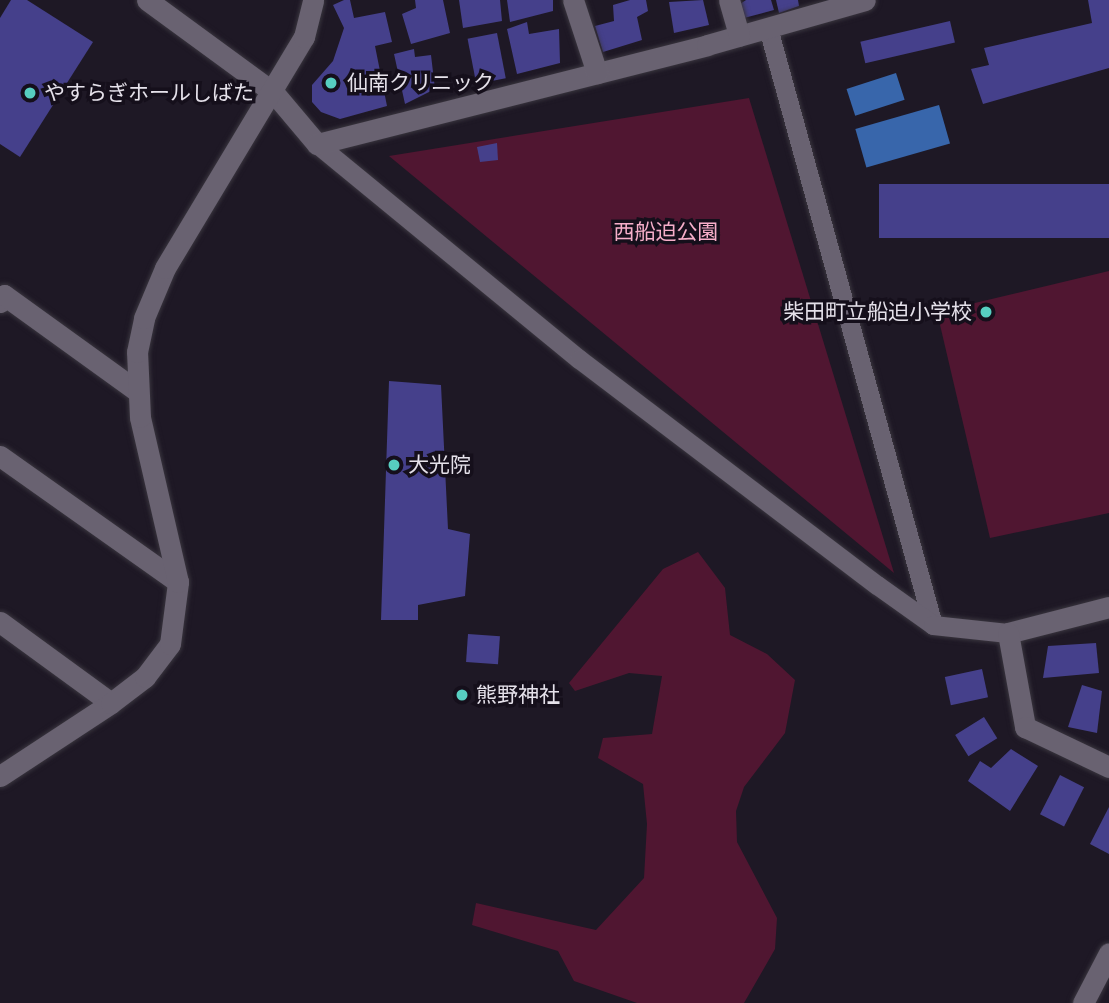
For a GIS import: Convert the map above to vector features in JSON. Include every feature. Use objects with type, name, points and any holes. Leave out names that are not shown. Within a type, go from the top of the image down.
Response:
[{"type":"street","points":[[147,0],[274,93],[317,144],[579,359],[933,625],[1008,633],[1109,607]]},
{"type":"street","points":[[0,776],[111,704],[163,658],[176,624],[178,582],[137,391],[137,352],[152,294],[274,93],[304,37],[313,0]]},
{"type":"street","points":[[573,0],[597,73]]},
{"type":"street","points":[[729,0],[739,36]]},
{"type":"street","points":[[317,144],[739,36],[865,0]]},
{"type":"street","points":[[768,28],[933,625]]},
{"type":"street","points":[[0,302],[4,295],[137,391]]},
{"type":"street","points":[[0,456],[178,582]]},
{"type":"street","points":[[0,622],[111,704]]},
{"type":"street","points":[[1008,633],[1025,727],[1109,767]]},
{"type":"street","points":[[1083,1003],[1109,953]]},
{"type":"green space","name":"西船迫公園","points":[[749,98],[894,573],[389,156]]},
{"type":"green space","points":[[1109,271],[1109,513],[990,538],[937,312]]},
{"type":"green space","points":[[698,552],[725,588],[730,635],[767,654],[795,680],[785,733],[744,787],[736,811],[737,842],[777,918],[775,949],[744,1003],[637,1003],[574,981],[558,951],[472,925],[476,903],[596,930],[644,878],[647,824],[643,784],[598,758],[603,738],[652,734],[662,676],[629,673],[575,691],[569,683],[663,569]]},
{"type":"water","points":[[896,73],[905,100],[855,116],[847,89]]},
{"type":"water","points":[[939,105],[950,143],[866,167],[855,129]]},
{"type":"building","name":"やすらぎホールしばた","points":[[11,0],[27,0],[93,42],[20,157],[0,144],[0,18]]},
{"type":"building","points":[[350,0],[354,18],[385,12],[392,42],[375,46],[387,106],[340,119],[321,112],[312,102],[312,85],[333,61],[344,28],[333,5]]},
{"type":"building","points":[[415,0],[443,0],[450,33],[411,44],[402,14],[416,8]]},
{"type":"building","points":[[459,0],[500,0],[502,21],[463,28]]},
{"type":"building","points":[[507,0],[553,0],[553,11],[510,22]]},
{"type":"building","points":[[630,0],[646,0],[648,11],[637,17],[642,40],[603,52],[595,26],[614,21],[613,5]]},
{"type":"building","points":[[703,0],[709,25],[674,33],[669,2]]},
{"type":"building","points":[[746,0],[771,0],[774,10],[744,18],[740,4]]},
{"type":"building","points":[[776,0],[798,0],[799,6],[779,13]]},
{"type":"building","points":[[1088,0],[1109,0],[1109,68],[983,104],[971,69],[989,65],[984,48],[1092,23]]},
{"type":"building","points":[[950,21],[955,42],[865,63],[860,42]]},
{"type":"building","points":[[527,22],[529,34],[559,29],[560,63],[517,74],[507,29]]},
{"type":"building","points":[[497,33],[506,78],[476,84],[468,39]]},
{"type":"building","points":[[414,49],[415,57],[431,55],[435,89],[405,104],[394,54]]},
{"type":"building","points":[[497,143],[498,160],[480,162],[477,147]]},
{"type":"building","points":[[879,184],[1109,184],[1109,238],[879,238]]},
{"type":"building","points":[[389,381],[441,385],[448,529],[470,534],[465,596],[418,605],[418,620],[381,620]]},
{"type":"building","points":[[468,634],[500,636],[498,664],[466,662]]},
{"type":"building","points":[[1096,643],[1099,673],[1043,678],[1048,646]]},
{"type":"building","points":[[982,669],[988,697],[951,705],[945,677]]},
{"type":"building","points":[[1082,685],[1102,691],[1097,733],[1068,727]]},
{"type":"building","points":[[984,717],[997,738],[968,756],[955,735]]},
{"type":"building","points":[[1011,749],[1038,766],[1010,811],[968,781],[980,761],[991,768]]},
{"type":"building","points":[[1060,775],[1084,787],[1064,826],[1040,814]]},
{"type":"building","points":[[1109,807],[1109,854],[1090,844]]},
{"type":"place","name":"仙南クリニック","points":[[331,83]]},
{"type":"place","name":"やすらぎホールしばた","points":[[30,93]]},
{"type":"place","name":"柴田町立船迫小学校","points":[[986,312]]},
{"type":"place","name":"大光院","points":[[394,465]]},
{"type":"place","name":"熊野神社","points":[[462,695]]}]
